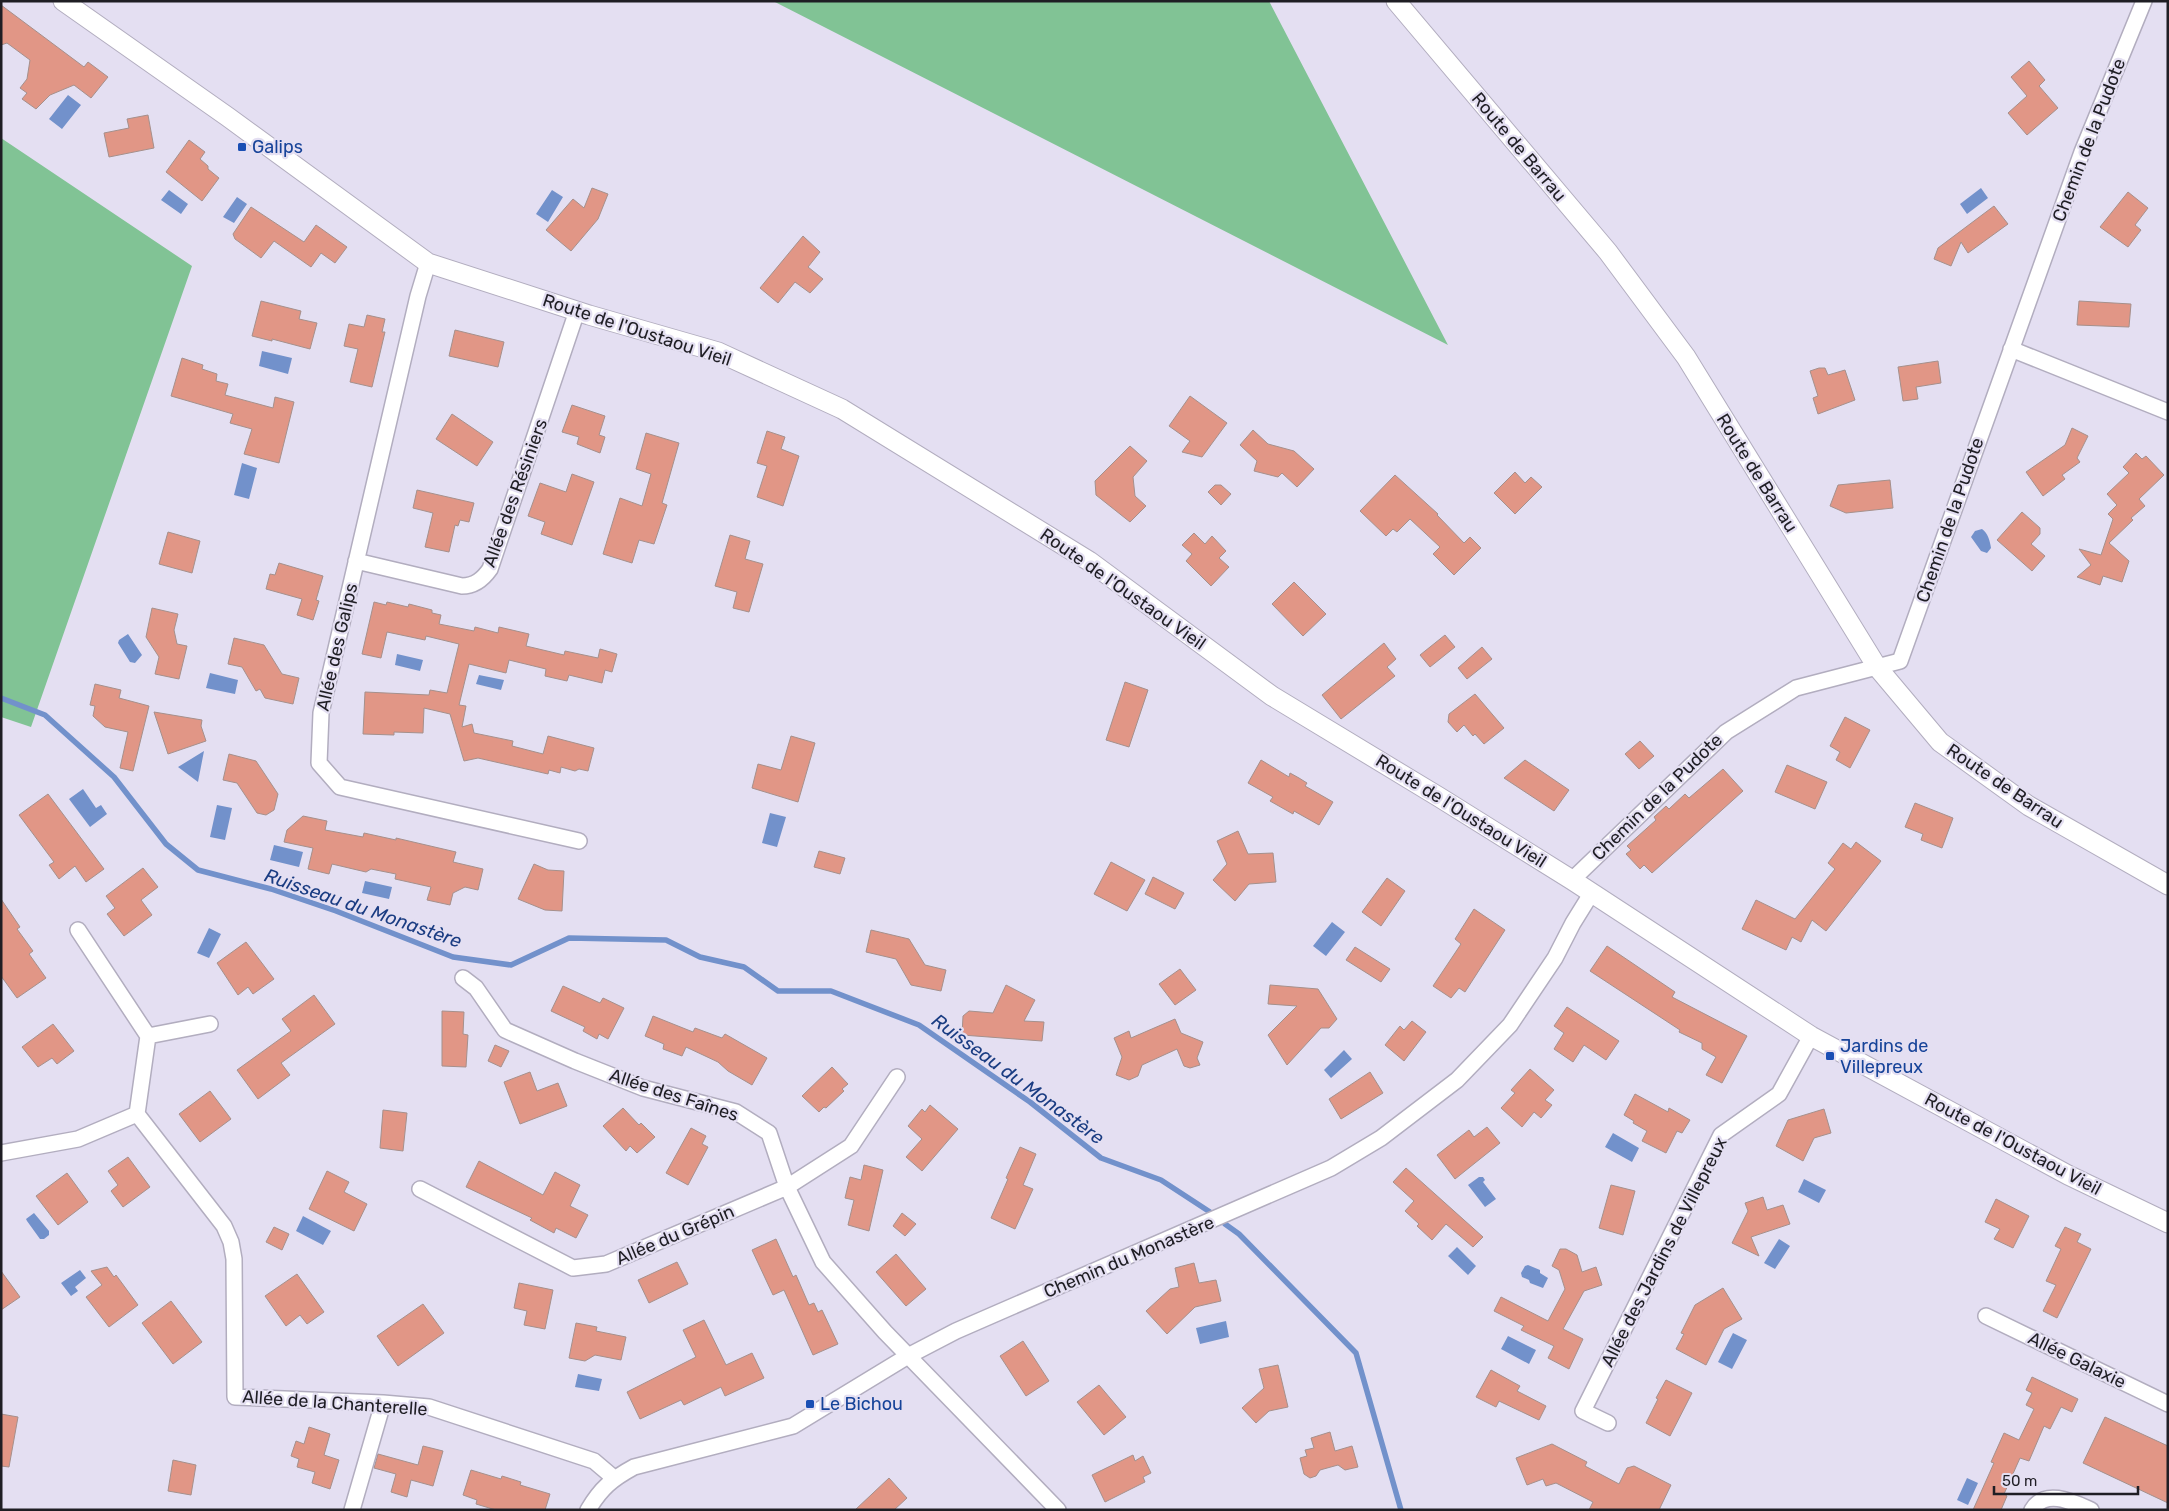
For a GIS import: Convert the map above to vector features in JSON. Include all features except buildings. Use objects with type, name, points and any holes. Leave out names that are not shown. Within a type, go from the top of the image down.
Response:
[{"type":"street","name":"Route de l'Oustaou Vieil","points":[[63,1],[228,117],[428,263],[577,311],[718,352],[842,409],[1089,561],[1272,696],[1572,880],[1811,1036],[2068,1175],[2168,1223]]},
{"type":"street","name":"Route de Barrau","points":[[1396,1],[1608,252],[1686,357],[1877,667],[1940,742],[2029,806],[2168,885]]},
{"type":"street","name":"Chemin de la Pudote","points":[[1572,880],[1726,732],[1796,688],[1900,662],[2082,152],[2144,1]]},
{"type":"street","name":"Allée des Galips","points":[[428,263],[418,296],[321,713],[319,763],[340,787],[579,841]]},
{"type":"street","name":"Allée des Résiniers","points":[[356,561],[462,586],[473,584],[484,578],[490,569],[577,311]]},
{"type":"street","points":[[2011,349],[2168,412]]},
{"type":"street","name":"Chemin du Monastère","points":[[588,1510],[600,1491],[614,1478],[634,1467],[793,1426],[908,1356],[956,1331],[1331,1168],[1381,1138],[1457,1080],[1510,1025],[1555,958],[1573,922],[1591,894]]},
{"type":"street","points":[[1,1153],[78,1139],[137,1114],[148,1036],[78,930]]},
{"type":"street","name":"Allée des Faînes","points":[[462,978],[476,988],[505,1030],[643,1088],[736,1112],[770,1133],[787,1187],[823,1262],[908,1356],[1058,1510]]},
{"type":"street","points":[[148,1036],[210,1024]]},
{"type":"street","name":"Allée des Jardins de Villepreux","points":[[1608,1423],[1583,1412],[1720,1135],[1779,1094],[1811,1036]]},
{"type":"street","name":"Allée du Grépin","points":[[420,1189],[573,1268],[606,1264],[787,1187],[851,1146],[898,1077]]},
{"type":"street","name":"Allée de la Chanterelle","points":[[137,1114],[224,1226],[231,1242],[234,1259],[235,1398],[383,1403],[429,1407],[594,1460],[614,1478]]},
{"type":"street","name":"Allée Galaxie","points":[[1986,1316],[2168,1404]]},
{"type":"street","points":[[352,1510],[383,1403]]},
{"type":"street","points":[[2032,1510],[2038,1502],[2051,1498],[2066,1499],[2091,1510]]},
{"type":"green space","points":[[773,1],[1269,1],[1448,345]]},
{"type":"green space","points":[[1,138],[192,266],[31,727],[1,717]]},
{"type":"water","points":[[68,95],[81,105],[62,129],[49,119]]},
{"type":"water","points":[[1981,188],[1988,198],[1967,214],[1960,204]]},
{"type":"water","points":[[169,190],[188,204],[181,214],[161,200]]},
{"type":"water","points":[[552,190],[563,197],[548,222],[536,214]]},
{"type":"water","points":[[237,197],[247,204],[234,223],[223,217]]},
{"type":"water","points":[[262,351],[292,358],[288,374],[259,366]]},
{"type":"water","points":[[242,463],[257,468],[249,499],[234,495]]},
{"type":"water","points":[[1982,529],[1990,543],[1991,548],[1987,553],[1981,551],[1971,537],[1975,531]]},
{"type":"water","points":[[128,634],[142,655],[135,663],[130,662],[118,643],[119,640]]},
{"type":"water","points":[[397,654],[423,660],[420,671],[395,665]]},
{"type":"water","points":[[210,673],[238,680],[235,694],[206,688]]},
{"type":"water","points":[[479,675],[504,680],[501,690],[476,684]]},
{"type":"water","points":[[204,751],[198,782],[178,767]]},
{"type":"water","points":[[83,789],[96,808],[101,805],[107,814],[90,827],[69,799]]},
{"type":"water","points":[[217,805],[232,808],[225,840],[210,837]]},
{"type":"water","points":[[770,813],[786,817],[777,847],[762,843]]},
{"type":"water","points":[[274,845],[303,852],[299,867],[270,860]]},
{"type":"water","points":[[365,881],[392,887],[389,899],[362,893]]},
{"type":"water","points":[[1332,922],[1345,932],[1326,956],[1313,946]]},
{"type":"water","points":[[209,928],[221,934],[209,958],[197,953]]},
{"type":"water","points":[[1344,1050],[1352,1059],[1331,1078],[1324,1070]]},
{"type":"water","points":[[1613,1133],[1639,1148],[1632,1162],[1605,1147]]},
{"type":"water","points":[[1479,1177],[1483,1177],[1485,1180],[1483,1182],[1496,1199],[1485,1207],[1468,1185]]},
{"type":"water","points":[[1804,1179],[1826,1190],[1819,1203],[1798,1192]]},
{"type":"water","points":[[34,1213],[49,1231],[49,1235],[44,1239],[40,1239],[26,1219]]},
{"type":"water","points":[[303,1216],[331,1231],[323,1245],[296,1231]]},
{"type":"water","points":[[1779,1239],[1790,1246],[1775,1269],[1764,1263]]},
{"type":"water","points":[[1457,1247],[1476,1266],[1468,1275],[1448,1256]]},
{"type":"water","points":[[1528,1265],[1540,1270],[1540,1273],[1548,1278],[1543,1288],[1530,1283],[1529,1280],[1522,1277],[1521,1273],[1525,1266]]},
{"type":"water","points":[[80,1270],[86,1278],[75,1287],[78,1291],[71,1296],[61,1283]]},
{"type":"water","points":[[1226,1321],[1229,1337],[1200,1344],[1196,1328]]},
{"type":"water","points":[[1733,1333],[1747,1340],[1732,1369],[1718,1362]]},
{"type":"water","points":[[1508,1336],[1536,1350],[1529,1364],[1501,1349]]},
{"type":"water","points":[[578,1374],[602,1379],[599,1391],[575,1387]]},
{"type":"water","points":[[1967,1478],[1978,1483],[1968,1505],[1957,1500]]},
{"type":"waterway","name":"Ruisseau du Monastère","points":[[1,698],[45,715],[114,777],[166,844],[198,870],[271,889],[336,911],[453,957],[511,965],[569,938],[666,940],[700,957],[744,967],[778,991],[831,991],[919,1025],[1030,1102],[1101,1158],[1161,1180],[1213,1214]]},
{"type":"waterway","name":"Ruisseau du Monastère","points":[[1225,1224],[1239,1234],[1356,1353],[1401,1510]]},
{"type":"place","name":"Galips","points":[[242,147]]},
{"type":"place","name":"Jardins de Villepreux","points":[[1830,1056]]},
{"type":"place","name":"Le Bichou","points":[[810,1404]]}]
